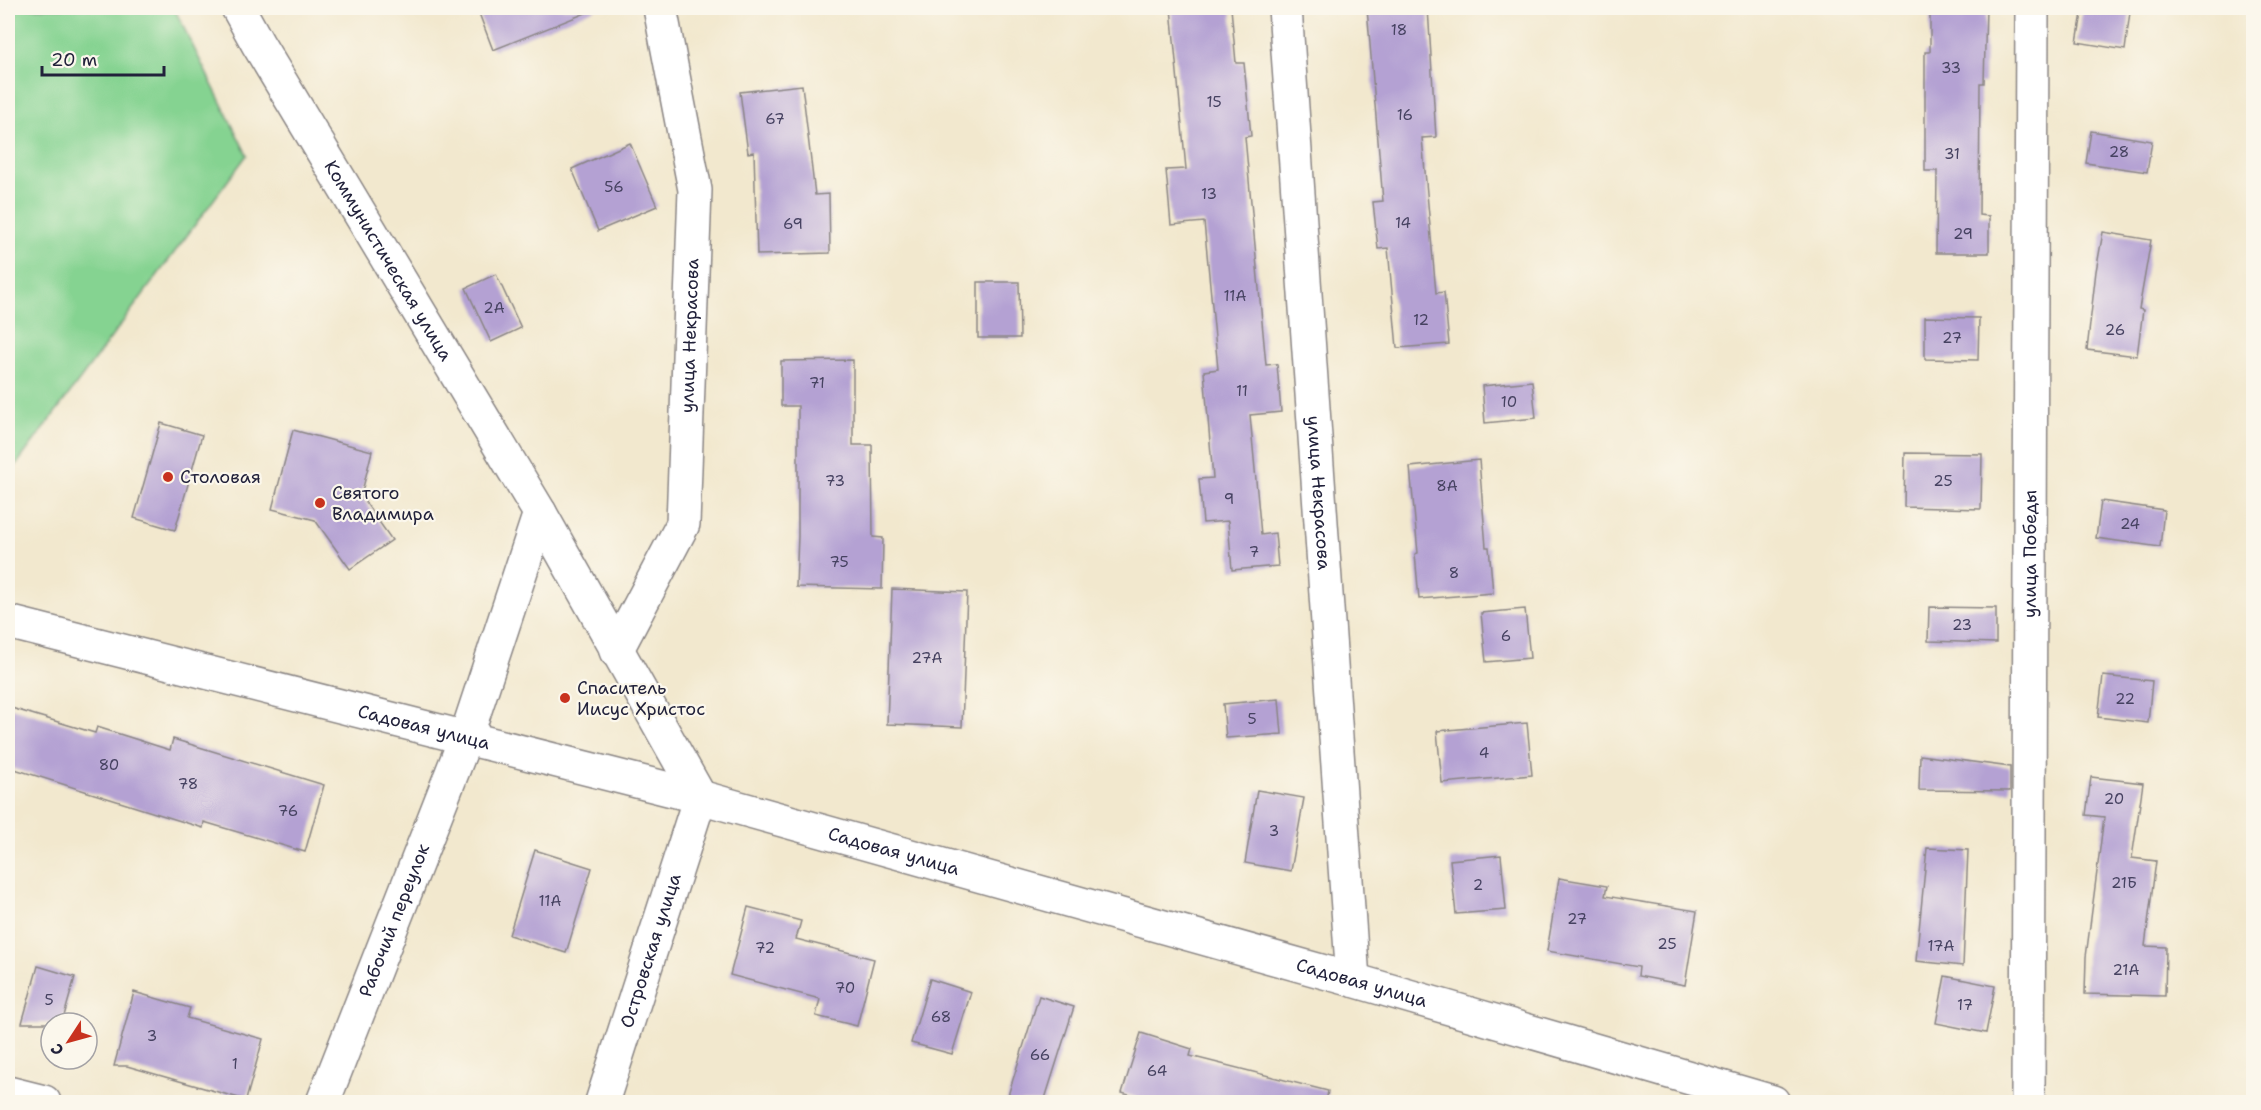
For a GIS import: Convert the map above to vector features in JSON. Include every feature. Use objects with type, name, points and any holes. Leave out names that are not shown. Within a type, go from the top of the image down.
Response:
[{"type":"street","name":"Коммунистическая улица","points":[[238,8],[540,513],[700,797]]},
{"type":"street","name":"улица Некрасова","points":[[616,651],[683,524],[695,190],[660,8]]},
{"type":"street","name":"улица Некрасова","points":[[1285,8],[1353,980]]},
{"type":"street","name":"улица Победы","points":[[2028,1102],[2032,8]]},
{"type":"street","points":[[466,737],[540,513]]},
{"type":"street","name":"Садовая улица","points":[[8,622],[700,797],[1353,980],[1773,1102]]},
{"type":"street","name":"Рабочий переулок","points":[[323,1102],[466,737]]},
{"type":"street","name":"Островская улица","points":[[602,1102],[700,797]]},
{"type":"street","points":[[8,1093],[44,1102]]},
{"type":"green space","points":[[8,8],[174,8],[247,155],[8,476]]},
{"type":"building","points":[[477,8],[596,8],[596,9],[493,50]]},
{"type":"building","points":[[1171,8],[1231,8],[1236,63],[1244,63],[1251,136],[1245,137],[1266,365],[1277,364],[1281,412],[1250,415],[1261,535],[1275,533],[1278,566],[1232,570],[1228,521],[1203,523],[1199,479],[1213,478],[1204,371],[1218,369],[1204,222],[1171,225],[1166,170],[1186,169]]},
{"type":"building","points":[[1367,8],[1428,8],[1436,137],[1422,138],[1436,293],[1444,292],[1449,344],[1397,348],[1388,248],[1378,249],[1373,202],[1383,201]]},
{"type":"building","points":[[1930,8],[1986,8],[1984,83],[1980,83],[1979,215],[1989,216],[1989,253],[1936,253],[1937,171],[1925,171],[1925,52],[1930,52]]},
{"type":"building","points":[[2083,8],[2130,12],[2125,50],[2077,42]]},
{"type":"building","points":[[802,85],[815,195],[829,194],[830,253],[757,255],[754,152],[748,153],[740,92]]},
{"type":"building","points":[[2091,131],[2152,141],[2147,172],[2086,163]]},
{"type":"building","points":[[630,143],[657,206],[598,231],[572,169]]},
{"type":"building","points":[[2103,232],[2151,240],[2139,309],[2143,310],[2137,356],[2087,350]]},
{"type":"building","points":[[496,274],[521,328],[491,342],[466,288]]},
{"type":"building","points":[[978,282],[1019,282],[1020,338],[978,338]]},
{"type":"building","points":[[1925,317],[1979,318],[1978,360],[1925,359]]},
{"type":"building","points":[[853,360],[853,445],[872,445],[873,537],[883,538],[882,589],[796,587],[798,406],[781,406],[781,361]]},
{"type":"building","points":[[1532,381],[1536,418],[1485,423],[1482,386]]},
{"type":"building","name":"Столовая","points":[[161,423],[202,435],[175,530],[134,518]]},
{"type":"building","name":"Святого Владимира","points":[[293,430],[372,451],[361,496],[392,540],[350,569],[315,520],[272,509]]},
{"type":"building","points":[[1905,453],[1982,454],[1981,509],[1904,507]]},
{"type":"building","points":[[1479,460],[1486,547],[1489,547],[1493,593],[1419,599],[1415,554],[1418,553],[1410,467]]},
{"type":"building","points":[[2101,501],[2164,510],[2160,547],[2096,538]]},
{"type":"building","points":[[892,589],[967,592],[962,727],[887,724]]},
{"type":"building","points":[[1929,607],[1996,608],[1996,643],[1928,641]]},
{"type":"building","points":[[1525,609],[1530,658],[1486,662],[1481,613]]},
{"type":"building","points":[[2103,676],[2152,681],[2148,723],[2098,717]]},
{"type":"building","points":[[1279,699],[1282,734],[1226,738],[1223,704]]},
{"type":"building","points":[[8,707],[95,733],[97,727],[170,750],[173,739],[324,785],[305,852],[204,822],[203,828],[8,767]]},
{"type":"building","points":[[1527,723],[1532,775],[1442,783],[1437,731]]},
{"type":"building","points":[[1920,755],[2010,767],[2010,791],[1919,790]]},
{"type":"building","points":[[2091,777],[2143,783],[2132,858],[2156,861],[2145,946],[2166,947],[2165,996],[2085,994],[2086,957],[2104,817],[2086,815]]},
{"type":"building","points":[[1257,790],[1304,798],[1291,871],[1245,863]]},
{"type":"building","points":[[1927,848],[1968,850],[1963,966],[1916,961]]},
{"type":"building","points":[[535,850],[592,868],[566,953],[509,935]]},
{"type":"building","points":[[1501,855],[1506,910],[1456,914],[1450,860]]},
{"type":"building","points":[[1559,878],[1607,886],[1605,896],[1697,911],[1685,985],[1638,976],[1639,967],[1547,951]]},
{"type":"building","points":[[748,907],[801,921],[796,939],[874,959],[857,1026],[816,1016],[820,999],[730,975]]},
{"type":"building","points":[[38,966],[75,977],[65,1011],[39,1011],[39,1023],[22,1023]]},
{"type":"building","points":[[1945,976],[1995,986],[1986,1033],[1936,1023]]},
{"type":"building","points":[[930,979],[971,992],[952,1054],[911,1043]]},
{"type":"building","points":[[134,992],[190,1008],[187,1018],[263,1039],[246,1100],[127,1066],[114,1066]]},
{"type":"building","points":[[1039,996],[1074,1007],[1044,1102],[1006,1102]]},
{"type":"building","points":[[1141,1033],[1192,1049],[1190,1056],[1328,1091],[1326,1102],[1152,1102],[1122,1093]]},
{"type":"place","name":"Столовая","points":[[168,477]]},
{"type":"place","name":"Святого Владимира","points":[[320,503]]},
{"type":"place","name":"Спаситель Иисус Христос","points":[[565,698]]}]
